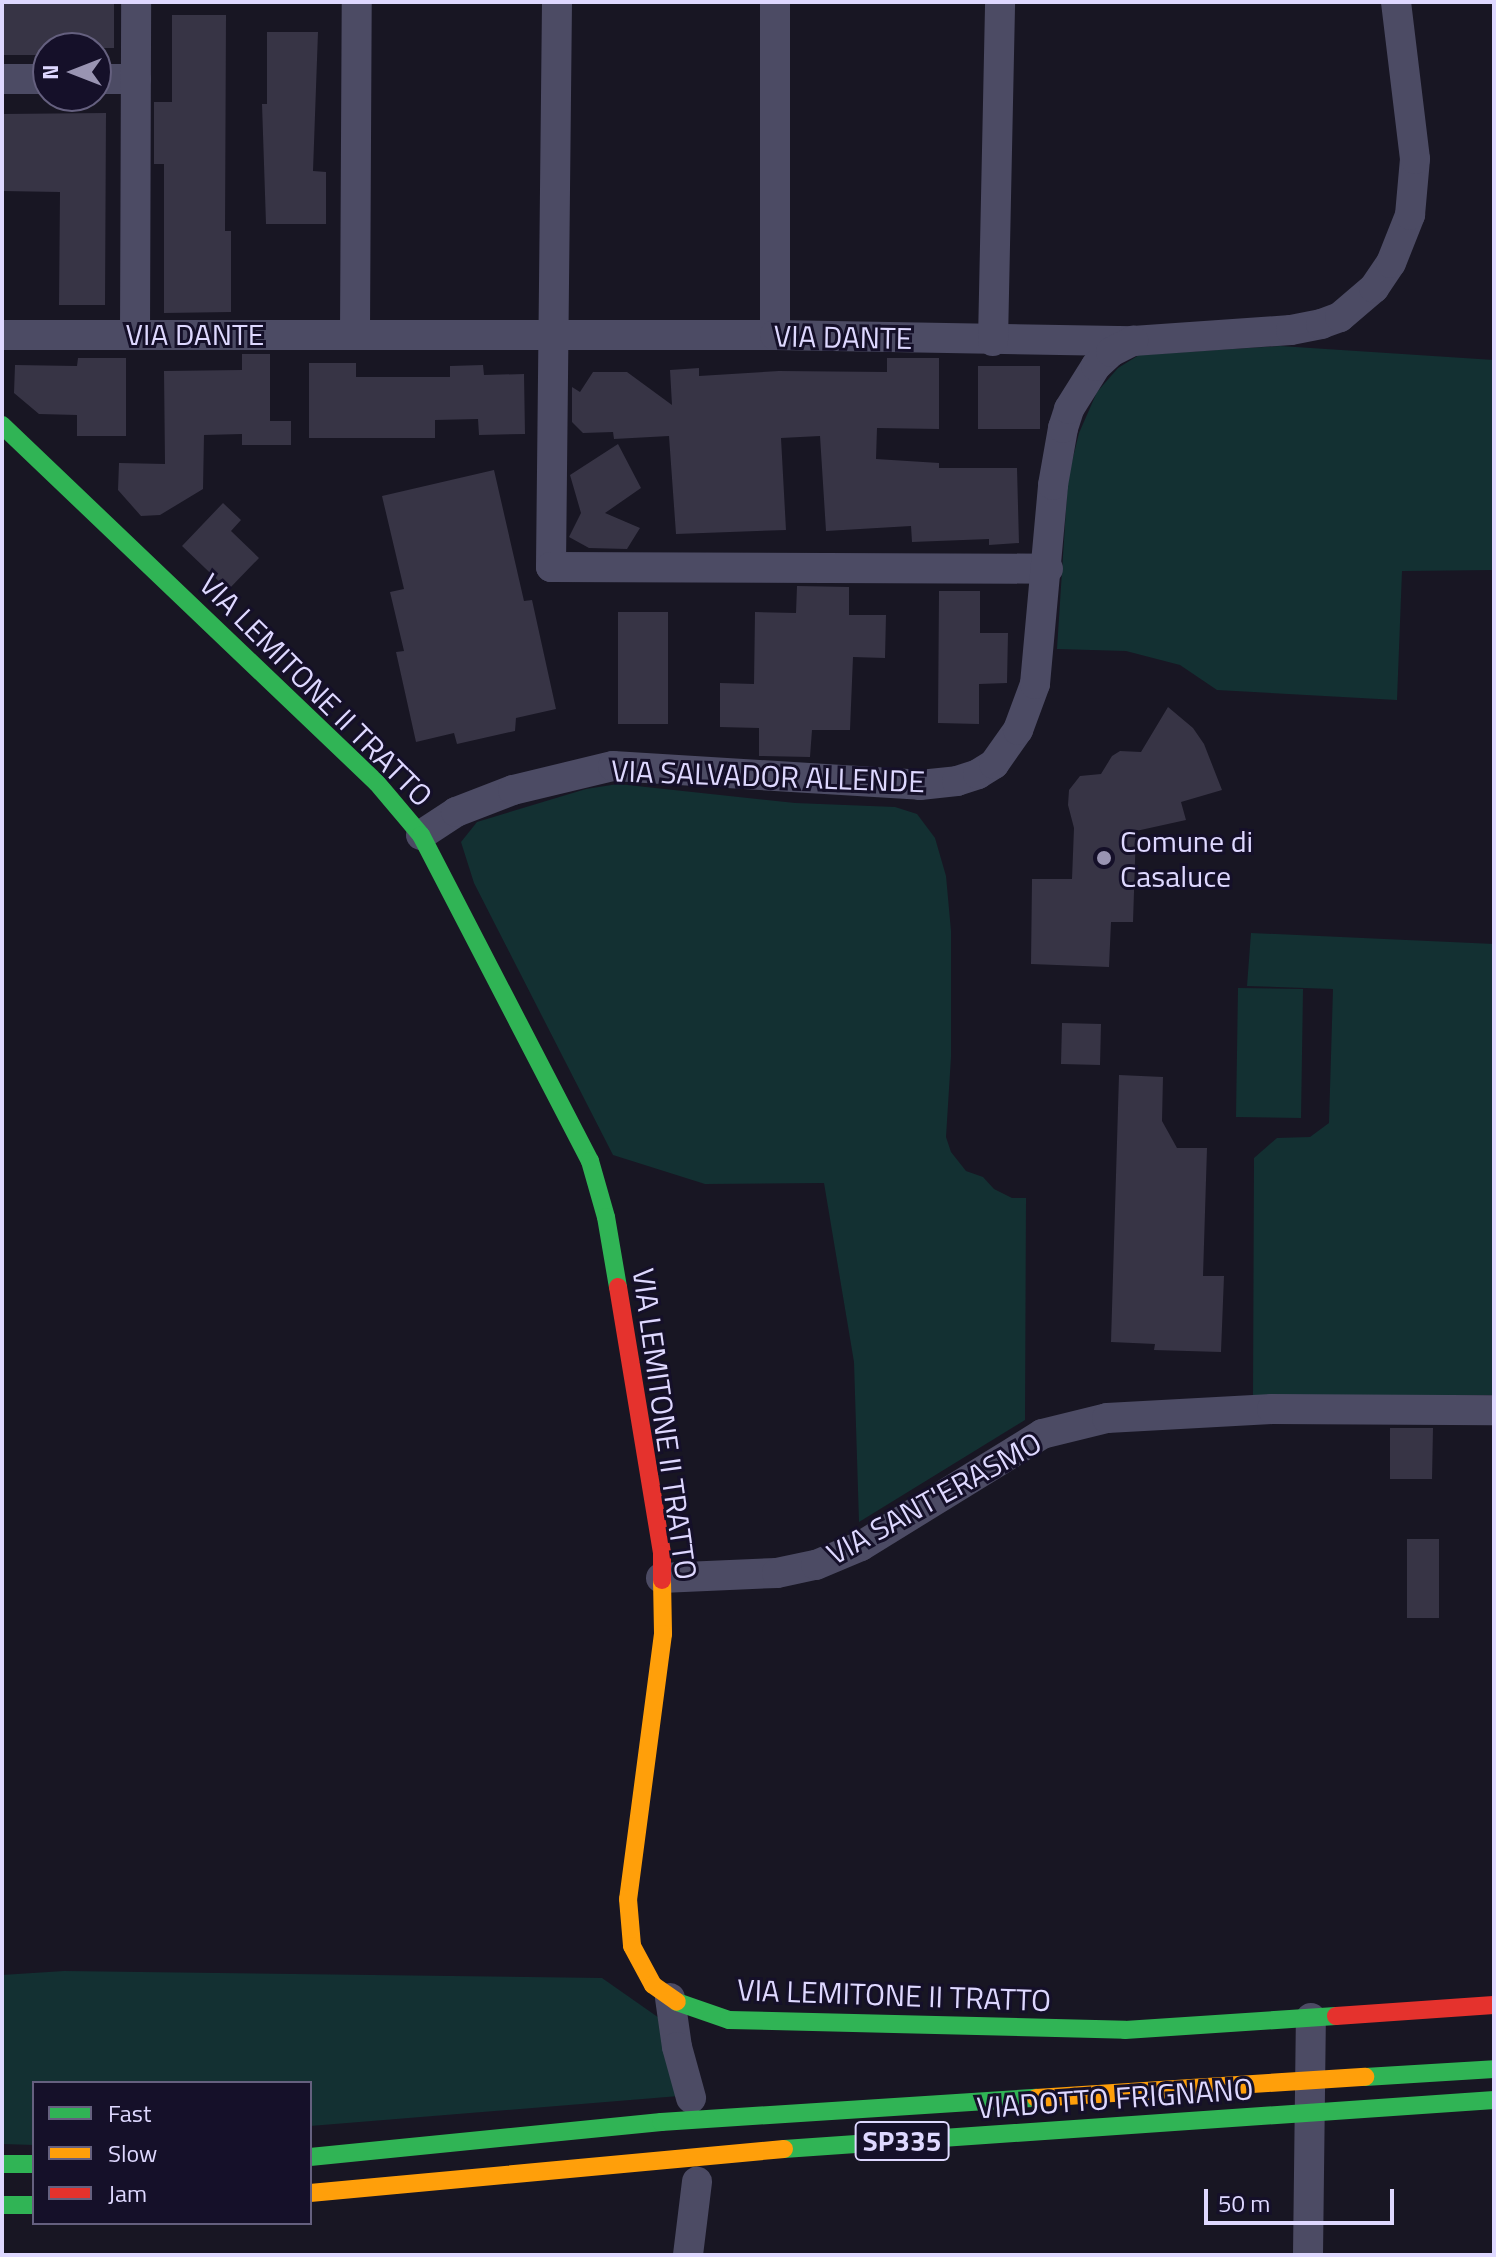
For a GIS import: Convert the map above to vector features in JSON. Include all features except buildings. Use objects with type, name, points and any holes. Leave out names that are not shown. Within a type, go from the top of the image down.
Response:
[{"type":"main road","name":"VIA LEMITONE II TRATTO","points":[[2,425],[377,783],[421,835],[590,1161],[606,1217],[662,1554],[663,1634],[628,1899],[632,1946],[653,1985],[684,2007],[729,2020],[1125,2030],[1494,2005]]},
{"type":"main road","name":"VIADOTTO FRIGNANO","points":[[312,2157],[661,2122],[1494,2069]]},
{"type":"main road","name":"VIADOTTO FRIGNANO","points":[[312,2193],[684,2156],[1494,2100]]},
{"type":"main road","points":[[2,2164],[32,2164]]},
{"type":"main road","points":[[2,2205],[32,2205]]},
{"type":"street","points":[[135,334],[136,2]]},
{"type":"street","points":[[355,332],[357,2]]},
{"type":"street","points":[[557,2],[551,567],[1048,569]]},
{"type":"street","points":[[775,2],[775,335]]},
{"type":"street","points":[[993,341],[1000,2]]},
{"type":"street","name":"VIA DANTE","points":[[2,335],[355,332],[1133,341],[1291,330],[1321,324],[1340,317],[1374,288],[1403,238],[1415,186],[1396,2]]},
{"type":"street","points":[[2,79],[32,79]]},
{"type":"street","points":[[112,79],[136,79]]},
{"type":"street","name":"VIA SALVADOR ALLENDE","points":[[421,835],[456,812],[513,790],[613,766],[893,785],[957,781],[978,774],[1007,749],[1018,730],[1035,684],[1048,569],[1055,461],[1069,409],[1096,366],[1111,352],[1133,341]]},
{"type":"street","name":"VIA SANT'ERASMO","points":[[661,1578],[764,1574],[816,1565],[861,1546],[1042,1434],[1107,1418],[1272,1409],[1494,1410]]},
{"type":"street","points":[[670,1998],[677,2047],[691,2098]]},
{"type":"street","points":[[1308,2255],[1311,2018]]},
{"type":"street","points":[[688,2255],[697,2182]]},
{"type":"green space","points":[[1280,346],[1494,360],[1494,570],[1402,571],[1397,700],[1217,690],[1180,665],[1126,651],[1057,649],[1068,478],[1079,433],[1097,392],[1118,368],[1139,355]]},
{"type":"green space","points":[[618,784],[795,803],[895,807],[917,814],[935,838],[946,876],[951,931],[951,1057],[946,1137],[951,1152],[966,1171],[983,1177],[994,1189],[1012,1198],[1026,1198],[1025,1420],[859,1522],[854,1362],[824,1183],[705,1184],[613,1155],[474,883],[461,842],[477,822],[586,789]]},
{"type":"green space","points":[[1251,933],[1494,944],[1494,1395],[1253,1397],[1254,1158],[1277,1138],[1310,1137],[1329,1123],[1333,989],[1247,986]]},
{"type":"green space","points":[[1238,988],[1303,989],[1301,1118],[1236,1117]]},
{"type":"green space","points":[[64,1971],[602,1978],[662,2020],[679,2096],[312,2126],[312,2081],[32,2081],[32,2145],[2,2144],[2,1975]]},
{"type":"traffic: fast","points":[[2,425],[377,783],[421,835],[590,1161],[606,1217],[618,1287]]},
{"type":"traffic: fast","points":[[677,2002],[729,2020],[1125,2030],[1336,2016]]},
{"type":"traffic: fast","points":[[1365,2077],[1494,2069]]},
{"type":"traffic: fast","points":[[312,2157],[661,2122],[1036,2098]]},
{"type":"traffic: fast","points":[[784,2149],[1494,2100]]},
{"type":"traffic: fast","points":[[2,2164],[32,2164]]},
{"type":"traffic: fast","points":[[2,2205],[32,2205]]},
{"type":"traffic: slow","points":[[662,1580],[663,1634],[628,1899],[632,1946],[653,1985],[677,2002]]},
{"type":"traffic: slow","points":[[1036,2098],[1365,2077]]},
{"type":"traffic: slow","points":[[312,2193],[784,2149]]},
{"type":"traffic: jam","points":[[618,1287],[662,1554],[662,1580]]},
{"type":"traffic: jam","points":[[1336,2016],[1494,2005]]},
{"type":"place","name":"Comune di Casaluce","points":[[1104,858]]}]
